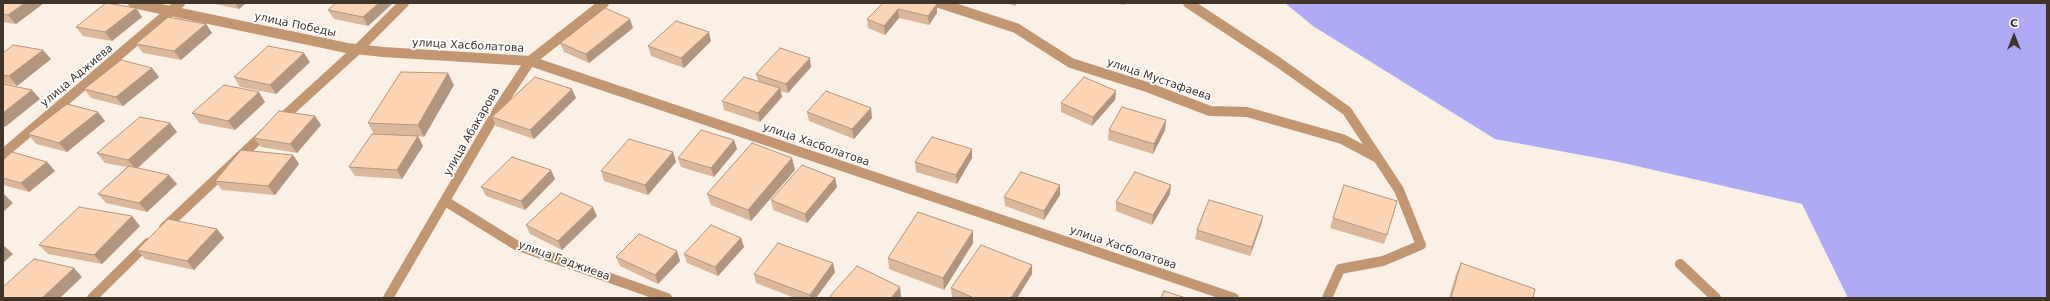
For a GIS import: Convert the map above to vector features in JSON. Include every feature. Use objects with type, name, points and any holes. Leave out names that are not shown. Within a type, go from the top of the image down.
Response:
[{"type":"street","name":"улица Победы","points":[[133,3],[169,13],[347,48],[359,48],[383,52]]},
{"type":"street","name":"улица Аджиева","points":[[3,154],[180,3]]},
{"type":"street","points":[[92,298],[204,190],[359,48],[404,3]]},
{"type":"street","name":"улица Абакарова","points":[[388,298],[499,108],[530,61],[604,3]]},
{"type":"street","name":"улица Мустафаева","points":[[939,3],[1016,28],[1071,63],[1147,87],[1210,111],[1247,112],[1342,139],[1378,158]]},
{"type":"street","name":"улица Мустафаева","points":[[1188,3],[1278,62],[1346,111],[1399,190],[1421,245],[1383,260],[1340,269],[1327,298]]},
{"type":"street","name":"улица Хасболатова","points":[[383,52],[530,61],[1234,298]]},
{"type":"street","name":"улица Гаджиева","points":[[445,201],[516,245],[667,298]]},
{"type":"street","points":[[1680,264],[1716,298]]},
{"type":"shaded area","points":[[1285,3],[2047,3],[2047,298],[1848,298],[1802,204],[1619,162],[1495,139],[1313,26]]},
{"type":"building","points":[[3,3],[25,3],[8,15],[3,14]]},
{"type":"building","points":[[106,3],[136,8],[105,32],[76,27]]},
{"type":"building","points":[[336,3],[379,3],[363,17],[328,10]]},
{"type":"building","points":[[883,3],[937,4],[928,16],[898,9],[884,26],[867,19]]},
{"type":"building","points":[[605,8],[630,19],[586,54],[560,43]]},
{"type":"building","points":[[168,17],[206,24],[174,51],[136,44]]},
{"type":"building","points":[[676,21],[709,32],[681,58],[648,46]]},
{"type":"building","points":[[13,45],[43,50],[9,76],[3,75],[3,53]]},
{"type":"building","points":[[268,46],[304,53],[270,85],[234,77]]},
{"type":"building","points":[[780,48],[810,58],[786,84],[756,74]]},
{"type":"building","points":[[121,60],[152,68],[116,97],[84,89]]},
{"type":"building","points":[[401,72],[448,73],[418,125],[368,123]]},
{"type":"building","points":[[535,77],[572,89],[530,130],[492,117]]},
{"type":"building","points":[[744,77],[780,88],[758,113],[722,101]]},
{"type":"building","points":[[1084,77],[1116,91],[1093,117],[1061,103]]},
{"type":"building","points":[[3,84],[32,90],[3,113]]},
{"type":"building","points":[[224,85],[259,92],[228,121],[192,113]]},
{"type":"building","points":[[826,91],[871,108],[852,129],[807,112]]},
{"type":"building","points":[[67,104],[98,112],[59,143],[28,134]]},
{"type":"building","points":[[1122,107],[1166,120],[1154,144],[1109,130]]},
{"type":"building","points":[[279,111],[315,116],[290,144],[254,138]]},
{"type":"building","points":[[140,117],[170,123],[128,160],[97,153]]},
{"type":"building","points":[[701,130],[734,140],[711,168],[678,158]]},
{"type":"building","points":[[372,134],[418,136],[397,170],[349,167]]},
{"type":"building","points":[[932,137],[972,149],[956,175],[915,162]]},
{"type":"building","points":[[629,139],[673,152],[645,185],[601,171]]},
{"type":"building","points":[[752,143],[792,158],[748,210],[707,194]]},
{"type":"building","points":[[241,150],[293,155],[268,186],[215,181]]},
{"type":"building","points":[[12,152],[47,162],[21,183],[3,178],[3,160]]},
{"type":"building","points":[[512,157],[551,170],[521,201],[481,187]]},
{"type":"building","points":[[802,165],[835,178],[805,214],[771,200]]},
{"type":"building","points":[[129,166],[169,175],[139,203],[98,194]]},
{"type":"building","points":[[1021,172],[1060,185],[1044,211],[1004,197]]},
{"type":"building","points":[[1135,172],[1171,185],[1153,215],[1116,202]]},
{"type":"building","points":[[1344,185],[1397,201],[1387,235],[1333,218]]},
{"type":"building","points":[[561,193],[593,207],[558,241],[526,225]]},
{"type":"building","points":[[1209,200],[1263,216],[1252,247],[1197,230]]},
{"type":"building","points":[[79,207],[132,216],[94,255],[39,245]]},
{"type":"building","points":[[918,212],[973,231],[943,278],[888,258]]},
{"type":"building","points":[[168,219],[217,229],[187,261],[137,250]]},
{"type":"building","points":[[711,225],[741,238],[715,267],[684,254]]},
{"type":"building","points":[[639,234],[677,251],[655,275],[616,257]]},
{"type":"building","points":[[778,243],[833,263],[810,295],[754,274]]},
{"type":"building","points":[[981,245],[1032,265],[1011,298],[974,298],[951,288]]},
{"type":"building","points":[[34,259],[74,268],[42,298],[3,298],[3,287]]},
{"type":"building","points":[[1461,263],[1535,289],[1533,298],[1451,298]]},
{"type":"building","points":[[857,266],[900,287],[891,298],[833,298],[830,296]]},
{"type":"building","points":[[1164,291],[1186,298],[1161,298]]}]
